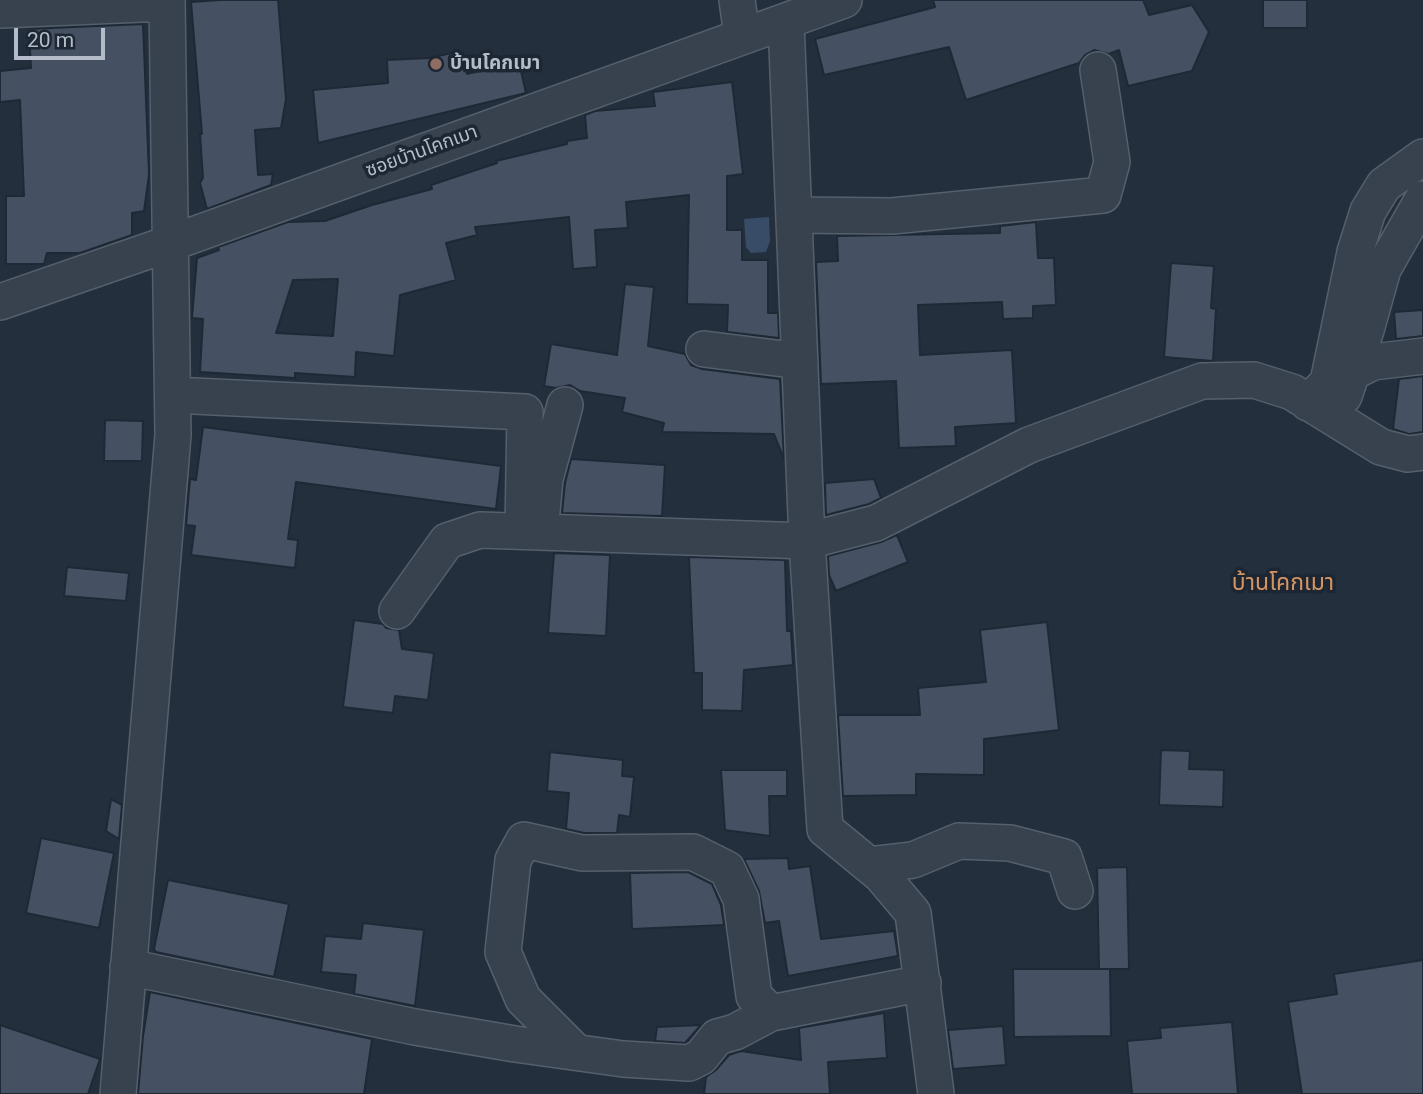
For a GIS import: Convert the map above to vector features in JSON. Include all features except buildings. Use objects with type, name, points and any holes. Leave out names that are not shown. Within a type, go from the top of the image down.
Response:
[{"type":"street","points":[[737,0],[743,36]]},
{"type":"street","name":"ซอยบ้านโคกเมา","points":[[0,302],[844,0]]},
{"type":"street","points":[[0,10],[167,2],[173,435],[118,1094]]},
{"type":"street","points":[[786,22],[807,541],[825,830],[881,876],[913,913],[936,1094]]},
{"type":"street","points":[[794,215],[892,216],[1103,195],[1112,162],[1098,70]]},
{"type":"street","points":[[1322,411],[1355,252],[1368,211],[1384,185],[1423,157]]},
{"type":"street","points":[[1322,411],[1353,372],[1382,269],[1423,199]]},
{"type":"street","points":[[704,349],[800,361]]},
{"type":"street","points":[[1353,372],[1373,362],[1423,356]]},
{"type":"street","points":[[397,611],[447,541],[480,530],[807,541],[876,523],[1029,444],[1202,380],[1254,380],[1292,392],[1381,447],[1408,454],[1423,452]]},
{"type":"street","points":[[173,395],[525,412],[532,531]]},
{"type":"street","points":[[532,531],[565,405]]},
{"type":"street","points":[[576,1052],[523,999],[503,952],[513,860],[524,840],[582,853],[693,852],[727,869],[741,899],[754,996],[771,1013]]},
{"type":"street","points":[[869,865],[913,860],[959,841],[1010,843],[1064,857],[1075,891]]},
{"type":"street","points":[[128,967],[415,1027],[623,1059],[689,1063],[701,1057],[717,1037],[735,1032],[771,1013],[923,983]]},
{"type":"water","points":[[769,217],[770,241],[766,252],[751,253],[746,247],[744,219]]},
{"type":"place","name":"บ้านโคกเมา","points":[[436,64]]},
{"type":"district","name":"บ้านโคกเมา","points":[[1283,584]]}]
